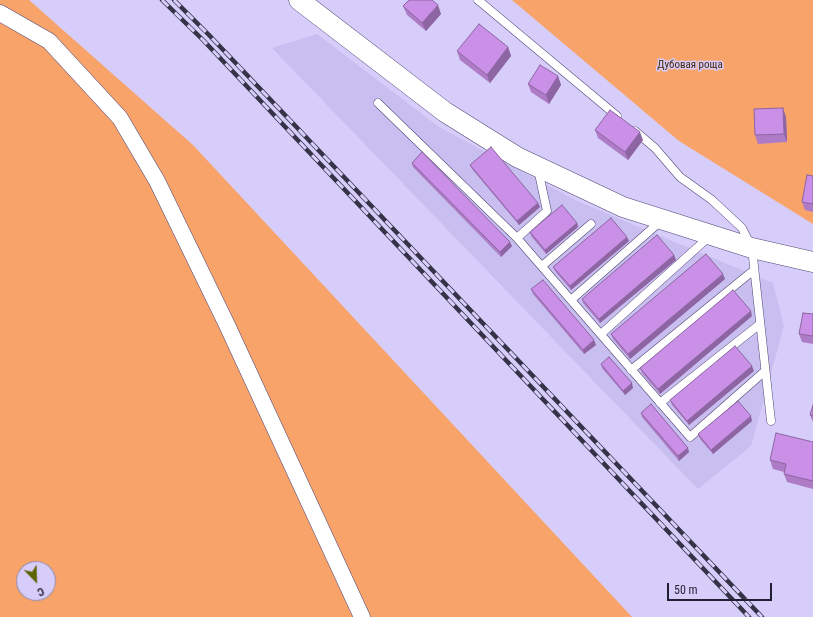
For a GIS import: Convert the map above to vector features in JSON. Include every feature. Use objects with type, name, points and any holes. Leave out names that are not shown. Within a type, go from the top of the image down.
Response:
[{"type":"street","points":[[299,0],[445,112],[517,157],[623,207],[752,248],[813,262]]},
{"type":"street","points":[[0,13],[49,41],[120,118],[157,182],[227,325],[362,617]]},
{"type":"lane","points":[[478,0],[655,148],[680,177],[712,200],[742,228],[752,248],[770,421]]},
{"type":"lane","points":[[378,103],[517,238],[690,437],[765,370]]},
{"type":"lane","points":[[517,238],[548,210],[537,166]]},
{"type":"lane","points":[[571,300],[662,220]]},
{"type":"lane","points":[[542,266],[592,224]]},
{"type":"lane","points":[[601,334],[712,235]]},
{"type":"lane","points":[[631,370],[754,270]]},
{"type":"lane","points":[[660,403],[760,324]]},
{"type":"shaded area","points":[[317,34],[439,127],[577,201],[773,283],[784,326],[751,446],[698,489],[272,48]]},
{"type":"green space","points":[[0,0],[29,0],[193,145],[632,617],[0,617]]},
{"type":"green space","name":"Дубовая роща","points":[[512,0],[813,0],[813,224],[679,141]]},
{"type":"building","points":[[409,0],[432,0],[438,5],[422,23],[403,6]]},
{"type":"building","points":[[479,24],[508,47],[487,75],[457,51]]},
{"type":"building","points":[[540,65],[558,76],[546,95],[528,84]]},
{"type":"building","points":[[783,108],[784,134],[755,135],[754,109]]},
{"type":"building","points":[[610,110],[640,132],[625,152],[595,130]]},
{"type":"building","points":[[491,147],[538,203],[517,221],[470,165]]},
{"type":"building","points":[[422,152],[510,242],[500,252],[412,163]]},
{"type":"building","points":[[807,175],[813,176],[813,204],[802,202]]},
{"type":"building","points":[[562,205],[577,223],[545,250],[530,232]]},
{"type":"building","points":[[611,218],[627,237],[570,286],[553,267]]},
{"type":"building","points":[[657,235],[674,255],[599,319],[582,299]]},
{"type":"building","points":[[706,254],[723,274],[628,354],[611,334]]},
{"type":"building","points":[[543,280],[594,340],[583,350],[531,289]]},
{"type":"building","points":[[733,290],[751,311],[658,389],[640,368]]},
{"type":"building","points":[[803,313],[813,314],[813,336],[799,334]]},
{"type":"building","points":[[735,346],[752,366],[687,421],[670,400]]},
{"type":"building","points":[[609,357],[632,383],[623,391],[601,364]]},
{"type":"building","points":[[738,401],[751,416],[711,450],[698,434]]},
{"type":"building","points":[[651,404],[688,448],[678,456],[641,413]]},
{"type":"building","points":[[813,405],[813,416],[810,415]]},
{"type":"building","points":[[776,433],[813,442],[813,481],[784,474],[786,464],[770,460]]},
{"type":"railway","points":[[162,0],[203,40],[749,617]]},
{"type":"railway","points":[[174,0],[762,617]]}]
